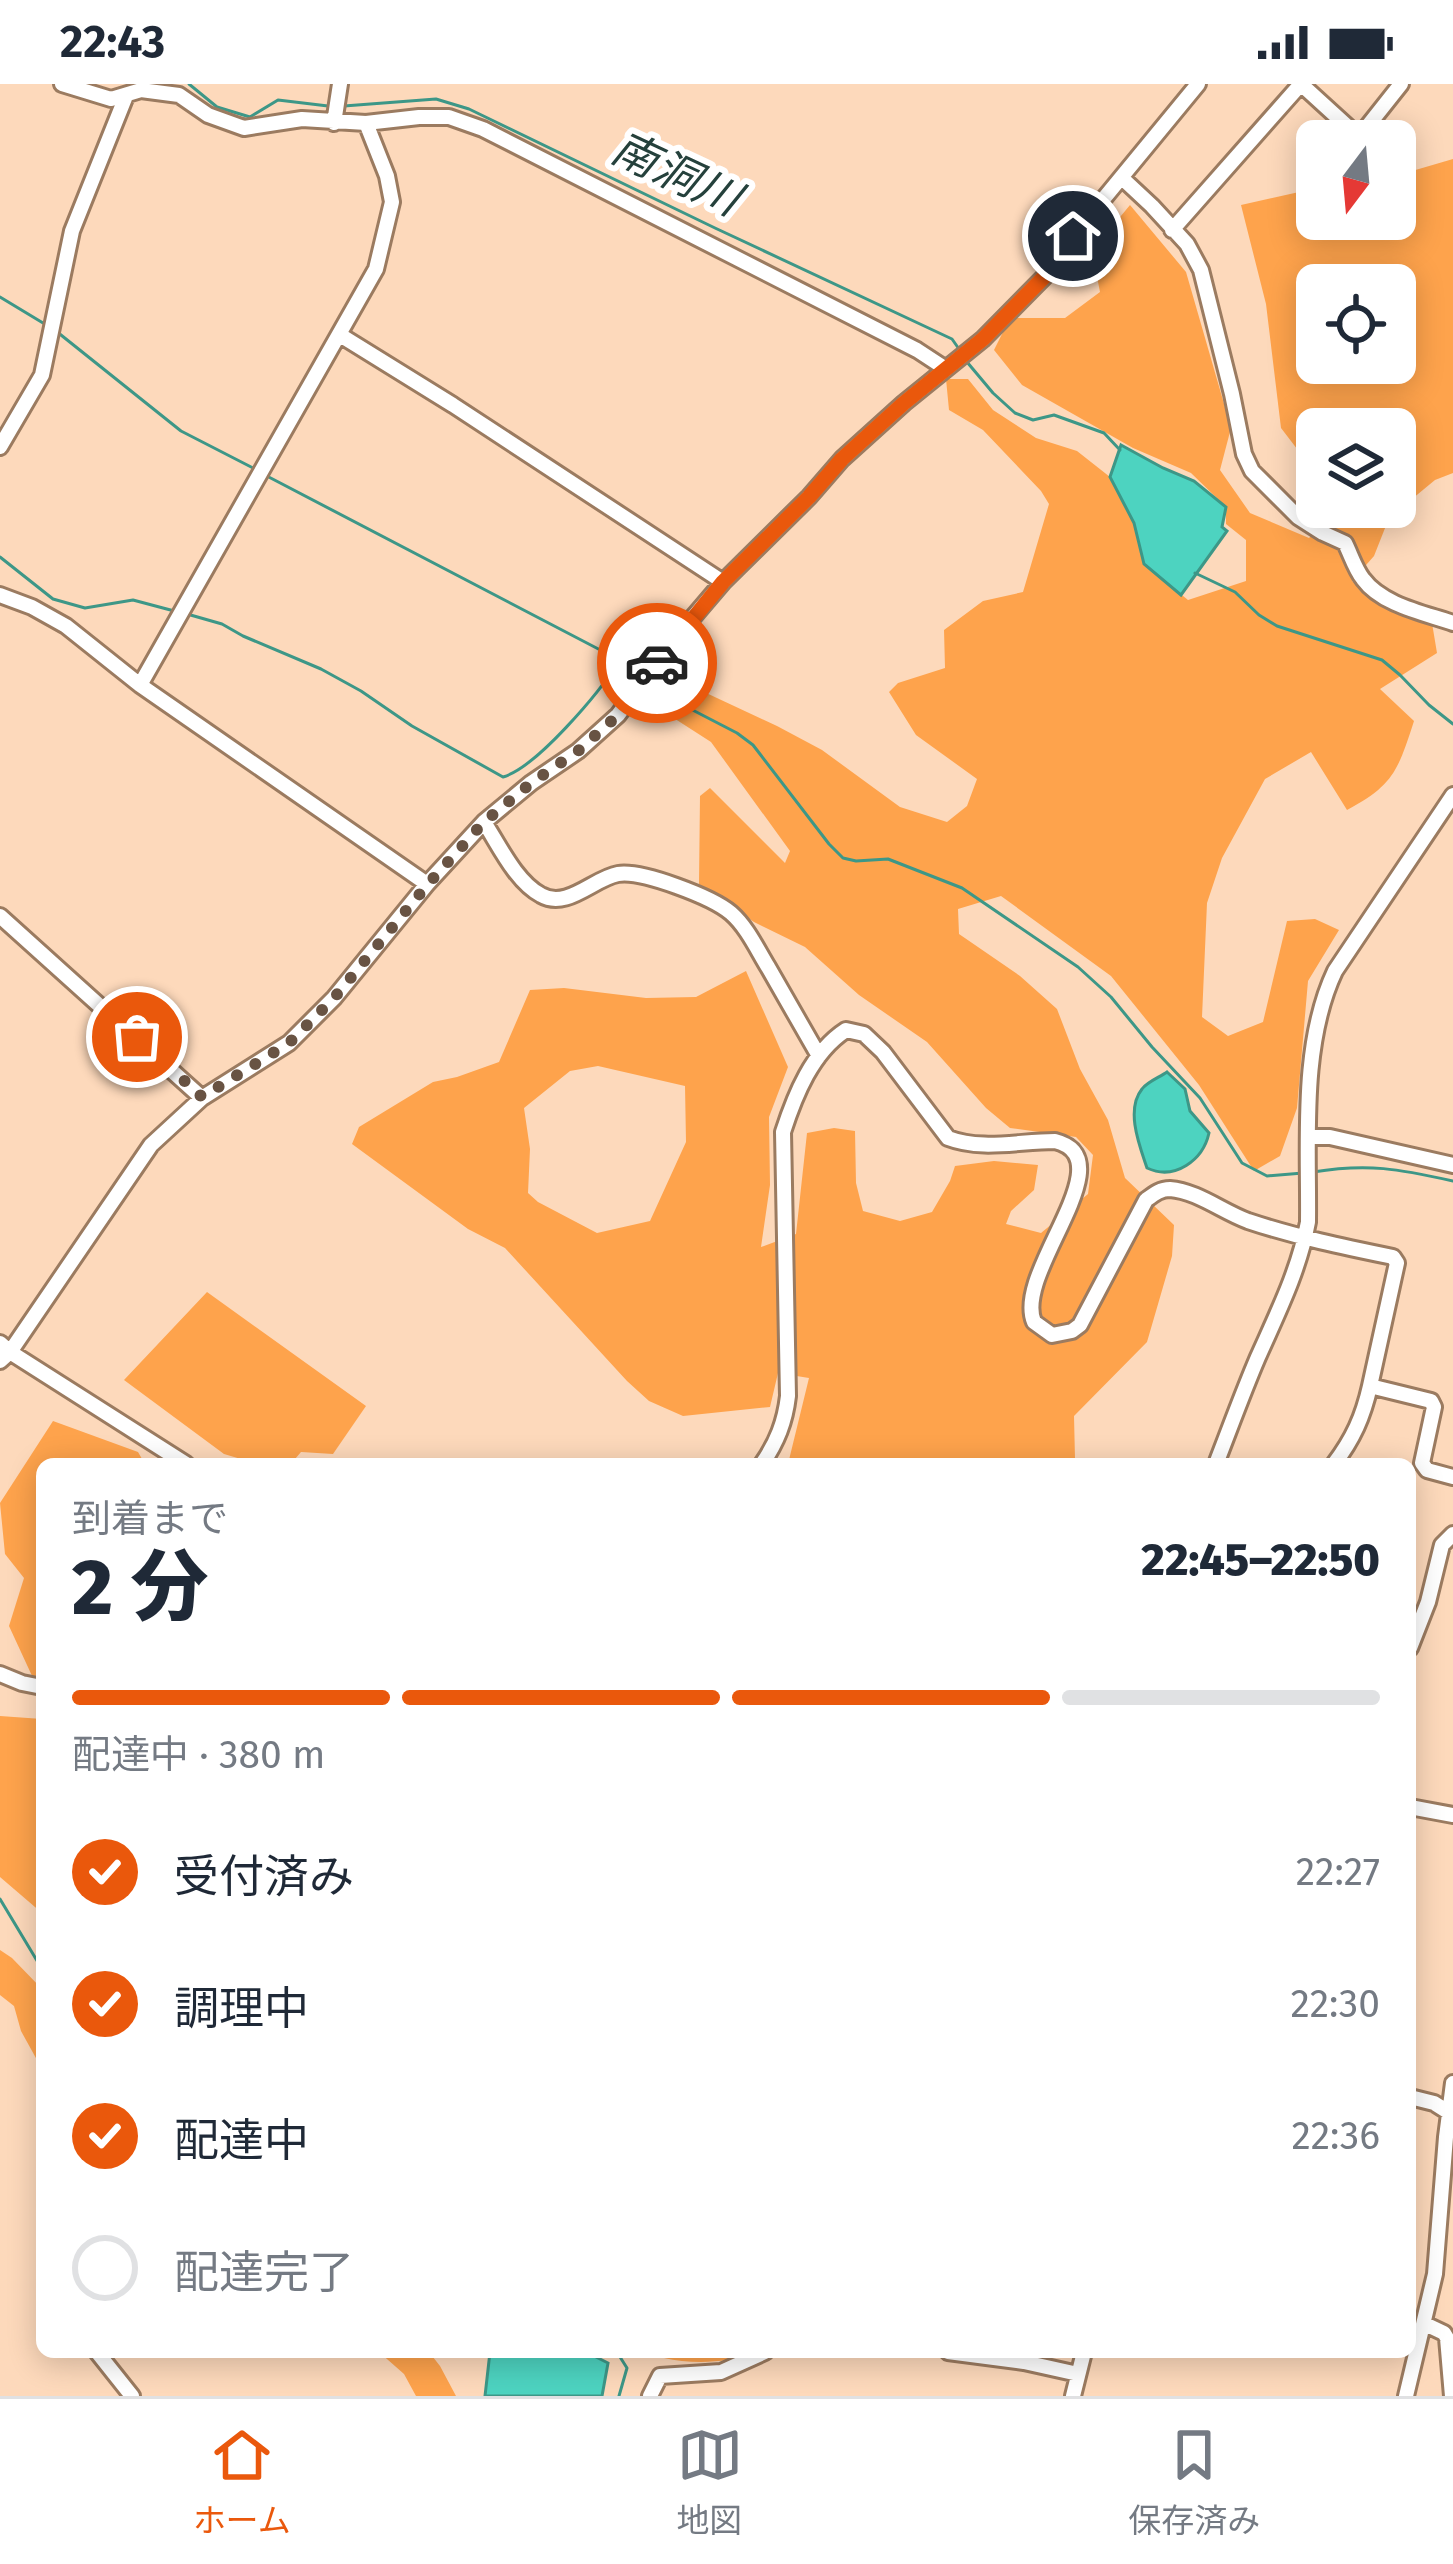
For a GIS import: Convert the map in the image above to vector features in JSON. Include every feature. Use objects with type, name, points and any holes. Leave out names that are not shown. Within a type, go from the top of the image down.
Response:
[{"type":"street","points":[[62,84],[111,99],[141,90],[179,95],[208,115],[244,128],[302,119],[366,123],[449,117],[483,129],[946,369]]},
{"type":"street","points":[[334,123],[340,84]]},
{"type":"street","points":[[176,1458],[3,1352],[151,1145],[202,1097],[289,1043],[334,998],[484,822],[618,715],[723,582],[842,459],[983,339],[1056,265],[1073,236],[1198,84]]},
{"type":"street","points":[[1172,230],[1300,85],[1359,137],[1401,84]]},
{"type":"street","points":[[0,447],[42,375],[72,231],[126,96]]},
{"type":"street","points":[[140,685],[376,269],[392,202],[366,123]]},
{"type":"street","points":[[1122,178],[1186,244],[1201,270],[1252,471],[1298,517],[1345,543],[1372,589],[1391,601],[1453,623]]},
{"type":"street","points":[[340,335],[723,582]]},
{"type":"street","points":[[0,595],[67,626],[140,685],[428,884]]},
{"type":"street","points":[[1218,1458],[1305,1238],[1315,1033],[1324,993],[1453,795]]},
{"type":"street","points":[[484,822],[525,883],[553,900],[628,872],[683,888],[723,907],[751,938],[819,1056]]},
{"type":"street","points":[[0,916],[202,1097]]},
{"type":"street","points":[[766,1458],[785,1420],[788,1396],[783,1132],[797,1093],[819,1056],[831,1039],[846,1030],[864,1034],[883,1052],[948,1138],[981,1145],[1055,1142],[1074,1151],[1080,1160],[1079,1182],[1039,1270],[1030,1303],[1034,1322],[1052,1334],[1079,1325],[1136,1216],[1159,1190],[1187,1194],[1245,1220],[1305,1238],[1393,1257],[1397,1263],[1370,1386],[1358,1427],[1338,1458]]},
{"type":"street","points":[[1310,1137],[1330,1137],[1453,1165]]},
{"type":"street","points":[[1370,1386],[1432,1401],[1422,1463],[1427,1470],[1453,1477]]},
{"type":"street","points":[[1416,1633],[1442,1545],[1453,1534]]},
{"type":"street","points":[[0,1674],[36,1686]]},
{"type":"street","points":[[1416,1808],[1453,1815]]},
{"type":"street","points":[[1406,2396],[1437,2259],[1453,2083]]},
{"type":"street","points":[[1416,2098],[1434,2103],[1450,2115]]},
{"type":"street","points":[[1425,2324],[1447,2338],[1453,2396]]},
{"type":"street","points":[[102,2358],[132,2396]]},
{"type":"street","points":[[650,2396],[660,2376],[722,2372],[752,2358]]},
{"type":"street","points":[[994,2358],[1078,2374]]},
{"type":"street","points":[[1072,2396],[1082,2358]]},
{"type":"shaded area","points":[[1453,159],[1453,473],[1416,496],[1416,408],[1296,408],[1296,448],[1281,428],[1266,304],[1241,205],[1296,193],[1296,240],[1416,240],[1416,170]]},
{"type":"shaded area","points":[[1130,205],[1186,272],[1231,428],[1220,470],[1250,513],[1309,538],[1320,528],[1385,528],[1374,556],[1352,581],[1390,606],[1432,623],[1437,653],[1380,689],[1414,721],[1385,784],[1347,810],[1311,752],[1265,779],[1222,858],[1207,903],[1202,1017],[1228,1036],[1263,1022],[1287,921],[1315,919],[1339,930],[1308,981],[1297,1108],[1280,1156],[1254,1171],[1199,1085],[1111,976],[1001,896],[958,909],[959,934],[1020,976],[1057,1009],[1080,1069],[1108,1120],[1125,1178],[1174,1225],[1172,1256],[1147,1342],[1074,1416],[1075,1458],[789,1458],[809,1378],[778,1373],[770,1407],[683,1416],[649,1401],[627,1381],[505,1248],[468,1229],[352,1144],[359,1127],[433,1082],[499,1062],[530,990],[696,997],[746,971],[788,1067],[769,1117],[770,1185],[761,1247],[796,1234],[807,1133],[834,1128],[855,1131],[856,1183],[863,1211],[900,1221],[932,1212],[955,1166],[994,1161],[1038,1165],[1034,1190],[1011,1211],[1006,1224],[1041,1233],[1088,1194],[1093,1155],[1076,1137],[1010,1128],[927,1042],[859,995],[805,947],[754,922],[699,884],[700,796],[710,788],[785,863],[790,851],[711,742],[669,715],[662,679],[687,684],[822,750],[900,807],[947,822],[967,806],[977,779],[916,735],[889,692],[898,683],[945,668],[944,630],[983,601],[1023,592],[1049,504],[983,430],[949,410],[946,379],[968,379],[993,410],[1036,438],[1077,451],[1110,477],[1134,523],[1144,564],[1188,600],[1246,581],[1246,540],[1226,524],[1226,507],[1191,473],[1133,448],[1022,385],[994,350],[1010,318],[1065,318],[1100,292],[1092,251]],"holes":[[[598,1066],[685,1086],[686,1142],[650,1221],[597,1233],[528,1193],[530,1149],[524,1108],[570,1071]]]},
{"type":"shaded area","points":[[207,1292],[366,1406],[333,1454],[238,1458],[224,1454],[124,1380]]},
{"type":"shaded area","points":[[53,1421],[138,1452],[142,1458],[36,1458],[36,1678],[9,1626],[24,1578],[5,1554],[0,1503]]},
{"type":"shaded area","points":[[0,1716],[36,1719],[36,1908],[0,1877]]},
{"type":"shaded area","points":[[0,1950],[36,1983],[36,2058],[14,2006],[0,1995]]},
{"type":"shaded area","points":[[386,2358],[434,2358],[456,2396],[416,2396],[404,2374]]},
{"type":"shaded area","points":[[664,2358],[735,2358],[721,2361]]},
{"type":"water","points":[[1121,445],[1194,481],[1226,507],[1222,527],[1227,531],[1181,595],[1144,564],[1134,523],[1110,477]]},
{"type":"water","points":[[1167,1072],[1185,1089],[1190,1111],[1209,1133],[1194,1159],[1168,1172],[1147,1168],[1134,1118],[1142,1089]]},
{"type":"water","points":[[489,2358],[598,2358],[608,2363],[602,2396],[485,2396]]},
{"type":"waterway","name":"南洞川","points":[[189,84],[217,107],[250,117],[278,100],[328,106]]},
{"type":"waterway","name":"南洞川","points":[[344,106],[436,99],[469,109],[952,339],[959,349]]},
{"type":"waterway","points":[[0,297],[48,326]]},
{"type":"waterway","points":[[56,331],[181,431],[255,469]]},
{"type":"waterway","name":"南洞川","points":[[967,362],[1015,413],[1033,420],[1054,415],[1104,433],[1120,450]]},
{"type":"waterway","points":[[263,474],[642,674]]},
{"type":"waterway","points":[[0,557],[53,599],[85,608],[133,600],[178,612]]},
{"type":"waterway","points":[[1195,573],[1235,592],[1277,626],[1382,660],[1453,724]]},
{"type":"waterway","points":[[187,614],[222,624],[321,669],[503,777],[550,744],[619,661]]},
{"type":"waterway","points":[[649,680],[679,703],[753,745],[843,858],[888,859],[962,888],[1078,967],[1111,997],[1200,1098],[1242,1163],[1267,1176],[1303,1173]]},
{"type":"waterway","points":[[1313,1172],[1383,1169],[1453,1181]]},
{"type":"waterway","points":[[0,1899],[36,1959]]},
{"type":"waterway","points":[[619,2396],[627,2368],[621,2358]]},
{"type":"way so far","points":[[137,1037],[202,1097],[289,1043],[334,998],[484,822],[618,715],[657,663]]},
{"type":"route","points":[[657,663],[723,582],[842,459],[983,339],[1056,265],[1073,236]]}]
